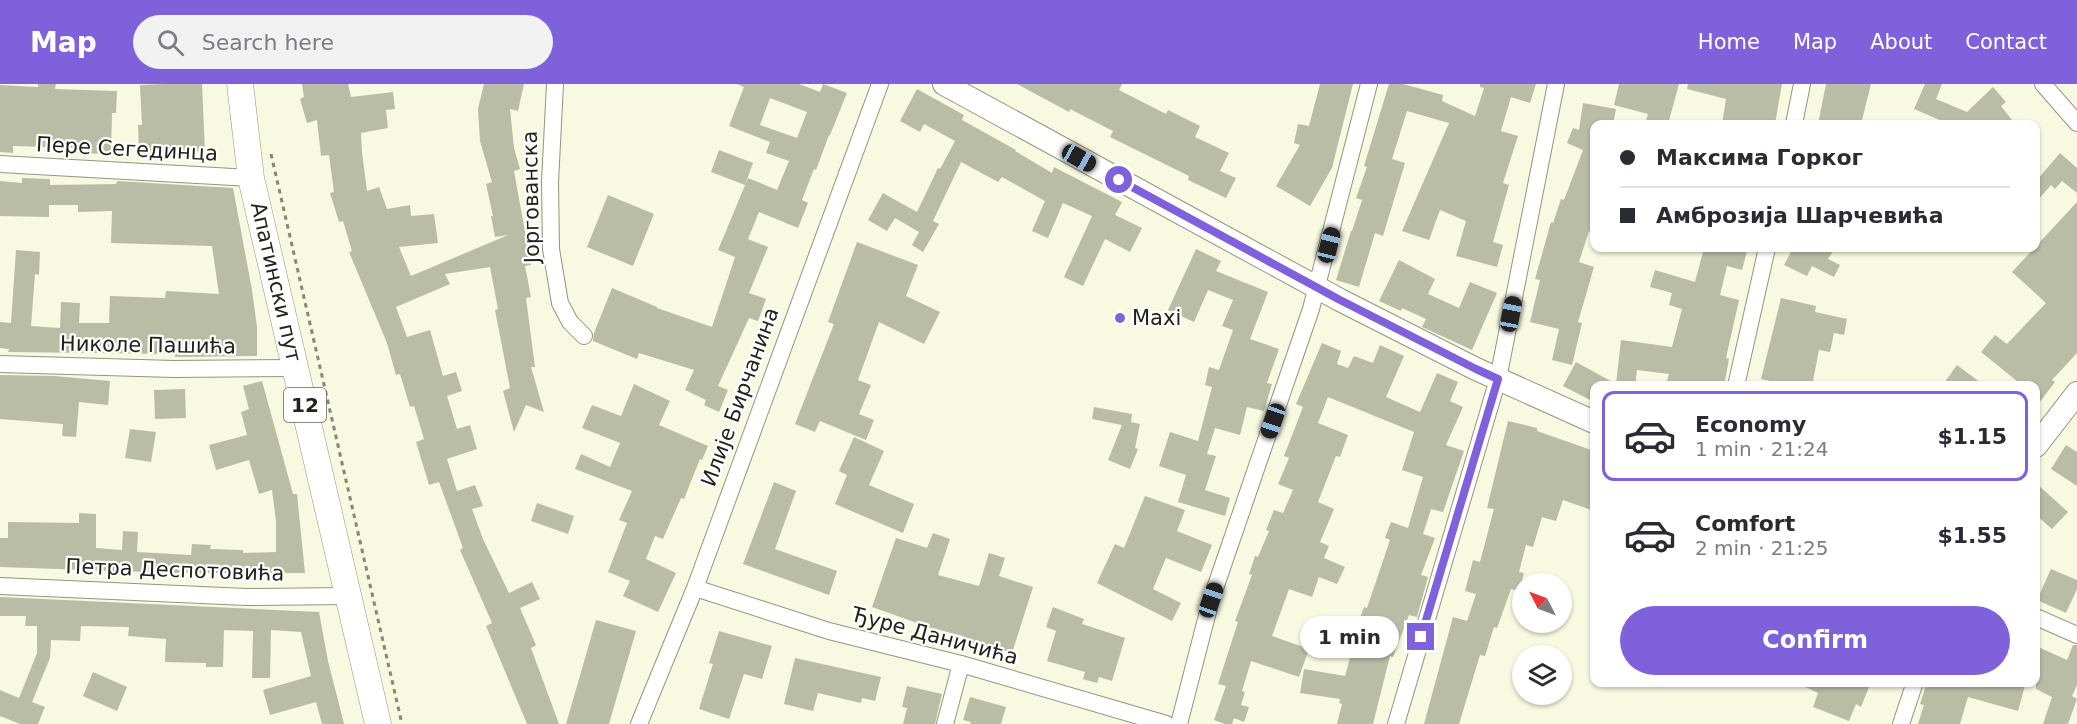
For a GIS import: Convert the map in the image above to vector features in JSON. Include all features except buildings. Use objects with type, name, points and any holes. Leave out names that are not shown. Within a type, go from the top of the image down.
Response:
[{"type":"main road","name":"Апатински пут","points":[[240,84],[251,177],[378,724]]},
{"type":"street","name":"Јоргованска","points":[[555,84],[550,182],[551,249],[560,303],[570,322],[584,336]]},
{"type":"street","name":"Илије Бирчанина","points":[[639,724],[695,588],[880,84]]},
{"type":"street","points":[[944,84],[1317,288],[1465,364],[1590,420]]},
{"type":"street","points":[[1179,724],[1211,600],[1317,288],[1369,84]]},
{"type":"street","points":[[1396,724],[1498,379],[1556,84]]},
{"type":"street","points":[[1795,120],[1802,84]]},
{"type":"street","points":[[2043,84],[2077,123]]},
{"type":"street","name":"Пере Сегединца","points":[[0,164],[251,177]]},
{"type":"street","points":[[1737,381],[1766,252]]},
{"type":"street","name":"Николе Пашића","points":[[0,364],[174,369],[296,368]]},
{"type":"street","points":[[2040,441],[2077,393]]},
{"type":"street","name":"Петра Деспотовића","points":[[0,586],[246,597],[348,596]]},
{"type":"street","name":"Ђуре Даничића","points":[[695,588],[829,631],[961,664],[1166,724]]},
{"type":"street","points":[[2040,619],[2077,635]]},
{"type":"street","points":[[945,724],[961,664]]},
{"type":"street","points":[[1901,724],[1913,687]]},
{"type":"path","points":[[270,153],[402,724]]},
{"type":"place","name":"Maxi","points":[[1120,318]]},
{"type":"route","points":[[1119,180],[1340,300],[1498,379],[1421,637]]}]
